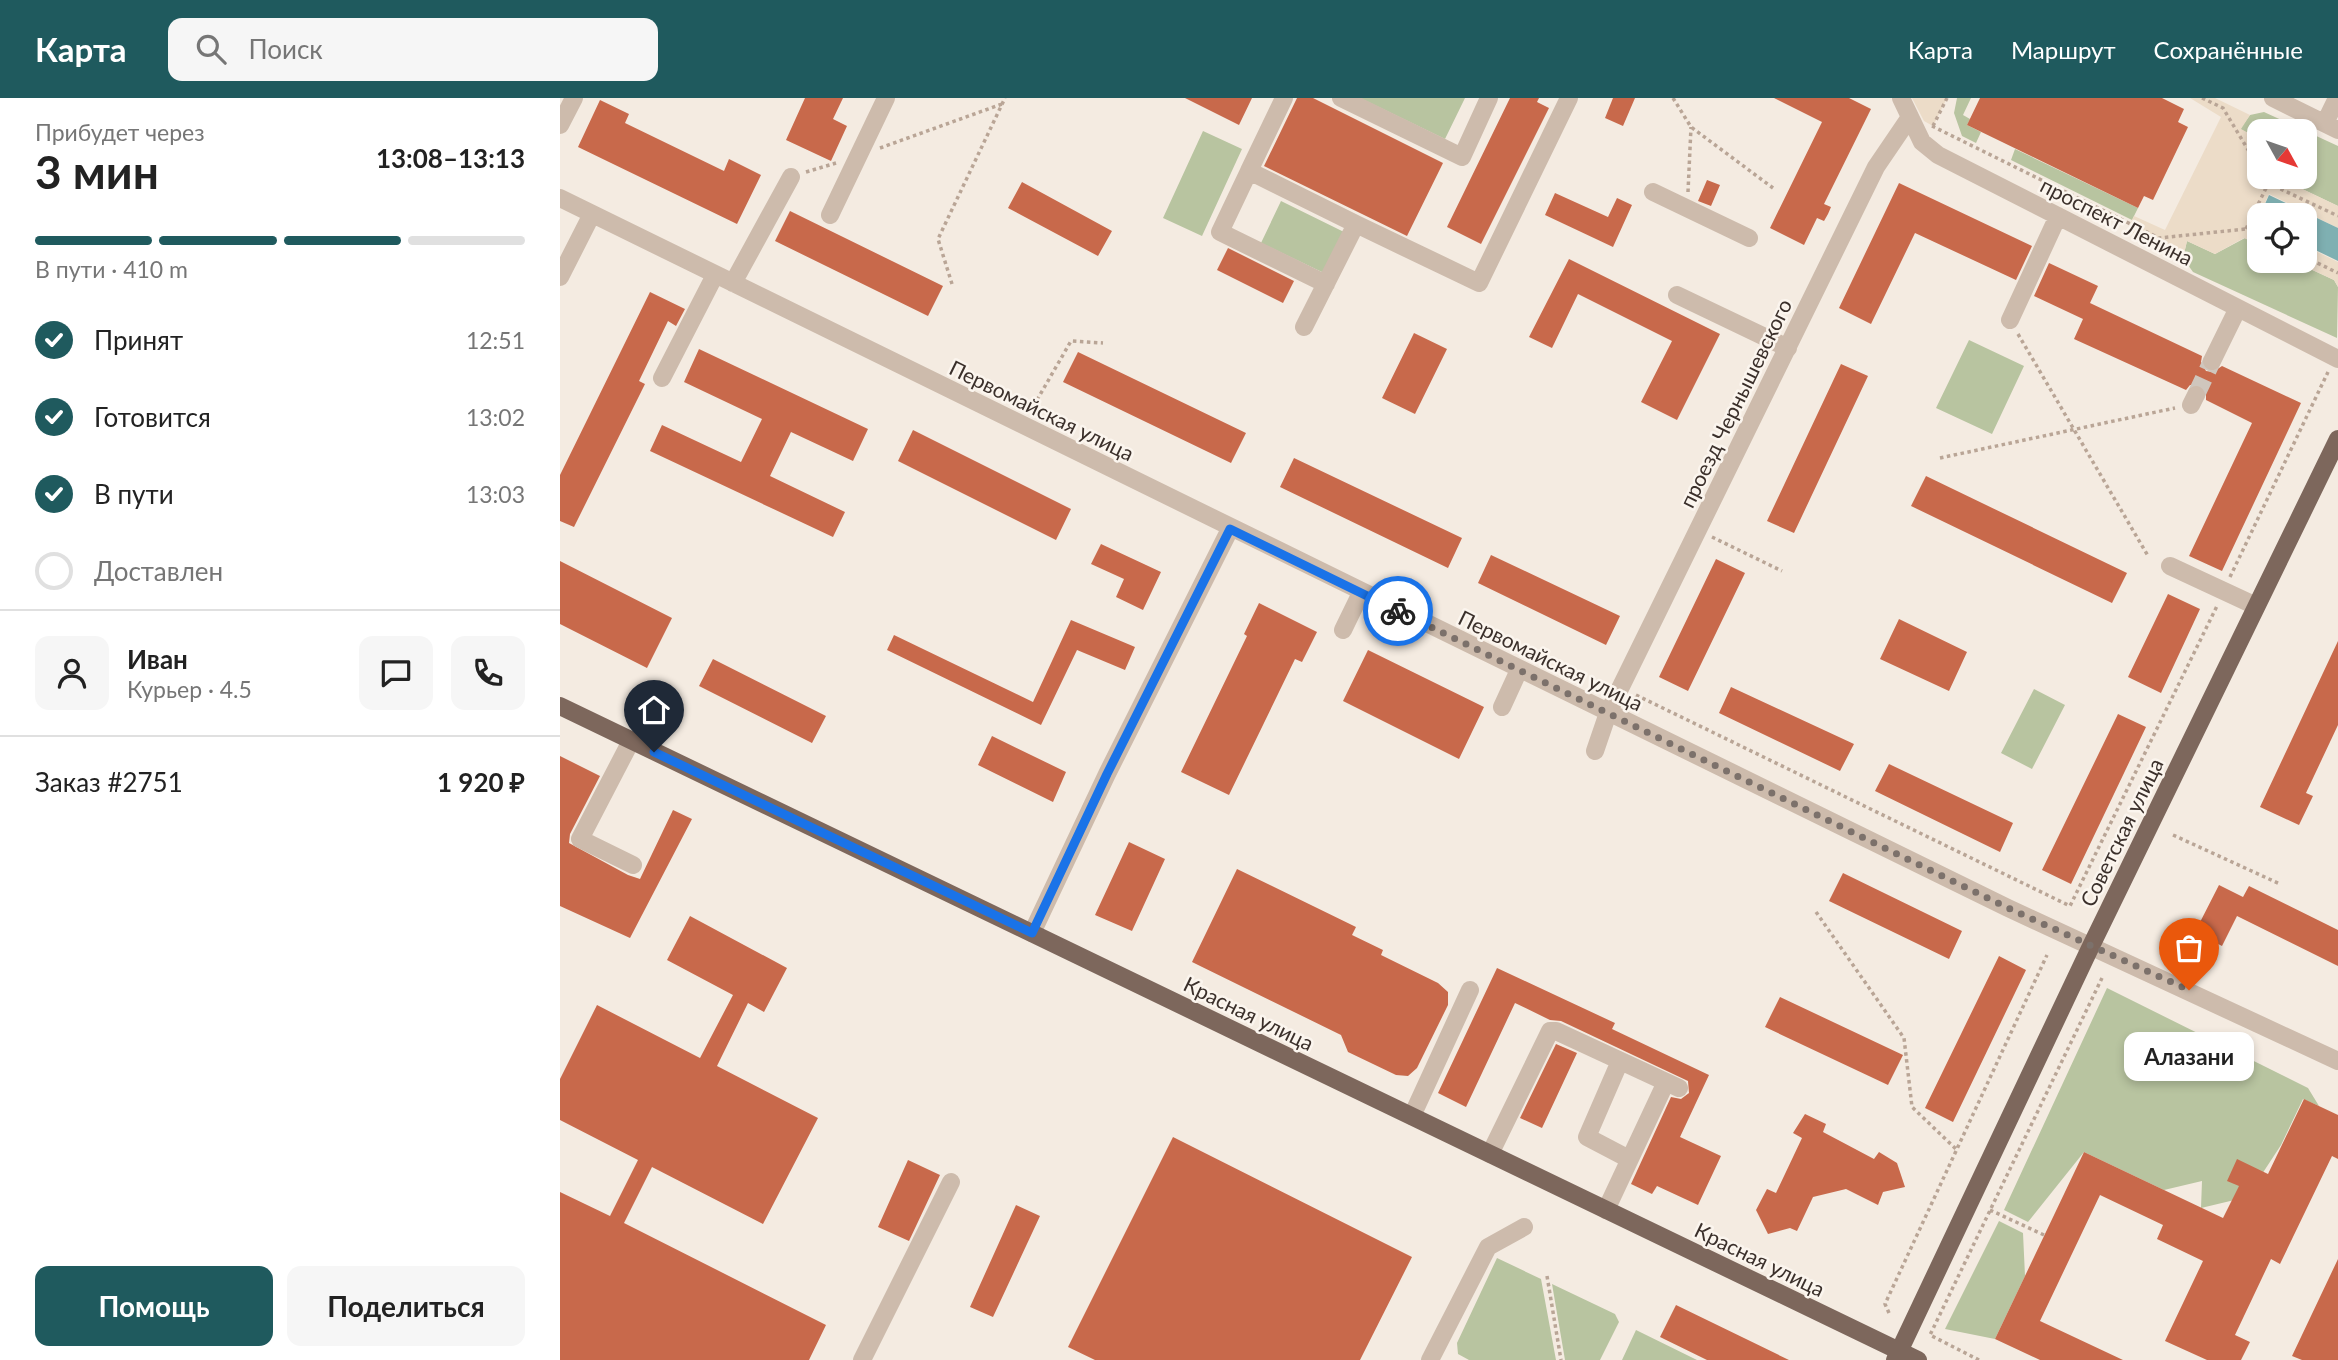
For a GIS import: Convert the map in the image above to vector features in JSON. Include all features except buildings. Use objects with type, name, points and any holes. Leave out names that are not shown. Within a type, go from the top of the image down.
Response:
[{"type":"main road","name":"Советская улица","points":[[1897,1356],[2091,946],[2338,439]]},
{"type":"main road","name":"Красная улица","points":[[560,706],[1606,1210],[1897,1356],[1918,1360]]},
{"type":"street","points":[[560,125],[574,98]]},
{"type":"street","points":[[830,215],[886,98]]},
{"type":"street","points":[[1284,98],[1220,232],[1326,284]]},
{"type":"street","points":[[1341,98],[1462,157],[1489,98]]},
{"type":"street","name":"проспект Ленина","points":[[1901,98],[1922,142],[1938,155],[2338,359]]},
{"type":"street","points":[[2273,98],[2331,126],[2337,98]]},
{"type":"street","points":[[1249,171],[1479,283],[1564,100]]},
{"type":"street","name":"проезд Чернышевского","points":[[1595,751],[1608,713],[1876,167],[1910,117]]},
{"type":"street","points":[[733,283],[791,177]]},
{"type":"street","points":[[1653,192],[1749,238]]},
{"type":"street","name":"Первомайская улица","points":[[560,198],[1519,670],[2091,946],[2338,1061]]},
{"type":"street","points":[[560,277],[592,214]]},
{"type":"street","points":[[2010,320],[2058,216]]},
{"type":"street","points":[[1304,327],[1356,224]]},
{"type":"street","points":[[662,378],[715,275]]},
{"type":"street","points":[[1676,295],[1788,348]]},
{"type":"street","points":[[2212,361],[2238,308]]},
{"type":"street","points":[[1032,933],[1107,774],[1230,529]]},
{"type":"street","points":[[2170,566],[2256,606]]},
{"type":"street","points":[[1343,630],[1361,593]]},
{"type":"street","points":[[1502,707],[1519,670]]},
{"type":"street","points":[[631,741],[580,839],[633,865]]},
{"type":"street","points":[[1412,1116],[1470,990]]},
{"type":"street","points":[[1490,1154],[1550,1031],[1556,1031],[1672,1085],[1629,1159],[1606,1210]]},
{"type":"street","points":[[1620,1061],[1587,1137],[1629,1159]]},
{"type":"street","points":[[864,1360],[951,1182]]},
{"type":"street","points":[[1430,1360],[1488,1247],[1524,1227]]},
{"type":"path","points":[[952,284],[938,239],[1005,98]]},
{"type":"path","points":[[1673,98],[1691,127],[1773,188]]},
{"type":"path","points":[[1947,98],[1933,126],[2159,237],[2246,229],[2265,189]]},
{"type":"path","points":[[2203,98],[2223,108],[2247,148]]},
{"type":"path","points":[[791,177],[1002,104]]},
{"type":"path","points":[[1687,208],[1691,127]]},
{"type":"path","points":[[2281,189],[2338,216]]},
{"type":"path","points":[[2317,263],[2338,273]]},
{"type":"path","points":[[2010,320],[2148,556]]},
{"type":"path","points":[[1037,400],[1071,341],[1103,343]]},
{"type":"path","points":[[1636,695],[2070,906],[2319,391]]},
{"type":"path","points":[[1940,458],[2075,430],[2193,400]]},
{"type":"path","points":[[1712,537],[1782,571]]},
{"type":"path","points":[[2173,835],[2280,884]]},
{"type":"path","points":[[1816,912],[1903,1038],[1912,1107],[1958,1151]]},
{"type":"path","points":[[1889,1313],[1885,1304],[2047,955]]},
{"type":"path","points":[[1979,1360],[1930,1335],[2102,978]]},
{"type":"path","points":[[1990,1210],[2044,1235]]},
{"type":"path","points":[[1547,1276],[1561,1360]]},
{"type":"green space","points":[[1360,98],[1465,98],[1445,139]]},
{"type":"green space","points":[[1957,98],[1971,98],[1963,115],[1970,119],[1967,125],[1981,132],[1976,143],[1962,136],[1954,113]]},
{"type":"green space","points":[[2264,112],[2279,119],[2247,119],[2250,115]]},
{"type":"green space","points":[[2247,119],[2247,133],[2240,129]]},
{"type":"green space","points":[[1203,131],[1242,149],[1202,236],[1163,218]]},
{"type":"green space","points":[[2317,136],[2338,146],[2338,206],[2302,189],[2317,189]]},
{"type":"green space","points":[[2015,149],[2138,208],[2132,220],[2011,160]]},
{"type":"green space","points":[[1281,201],[1344,232],[1324,273],[1261,243]]},
{"type":"green space","points":[[2245,238],[2247,273],[2317,272],[2334,280],[2338,287],[2337,338],[2193,272],[2183,258],[2187,241],[2215,254]]},
{"type":"green space","points":[[1969,340],[2024,366],[1992,434],[1936,408]]},
{"type":"green space","points":[[2034,689],[2065,705],[2032,769],[2001,753]]},
{"type":"green space","points":[[2107,988],[2308,1088],[2319,1106],[2303,1099],[2281,1145],[2247,1197],[2201,1208],[2202,1181],[2164,1190],[2084,1152],[2028,1222],[2004,1210]]},
{"type":"green space","points":[[1999,1221],[2023,1233],[2025,1276],[1995,1339],[1945,1329]]},
{"type":"green space","points":[[1497,1258],[1541,1279],[1556,1360],[1469,1360],[1458,1354],[1457,1343]]},
{"type":"green space","points":[[1552,1284],[1615,1314],[1619,1322],[1600,1360],[1565,1360]]},
{"type":"green space","points":[[1636,1330],[1697,1360],[1622,1360]]},
{"type":"shaded area","points":[[1912,98],[1947,98],[1933,126],[1924,121]]},
{"type":"shaded area","points":[[2190,98],[2215,98],[2250,115],[2241,129],[2247,132],[2247,189],[2302,189],[2338,206],[2338,228],[2317,218],[2317,203],[2287,203],[2269,194],[2265,203],[2247,203],[2247,239],[2244,238],[2215,254],[2187,241],[2183,258],[2127,230],[2134,216],[2165,230],[2221,117]]},
{"type":"shaded area","points":[[2317,252],[2338,262],[2338,287],[2334,280],[2317,272]]},
{"type":"water","points":[[2269,195],[2286,203],[2265,203]]},
{"type":"water","points":[[2317,218],[2338,228],[2338,261],[2317,251]]},
{"type":"tunnel","points":[[2196,395],[2212,361]]},
{"type":"way so far","points":[[1398,611],[2058,932],[2189,990]]},
{"type":"place","name":"Алазани","points":[[2189,990]]},
{"type":"route","points":[[654,752],[1032,933],[1107,774],[1230,529],[1398,611]]}]
